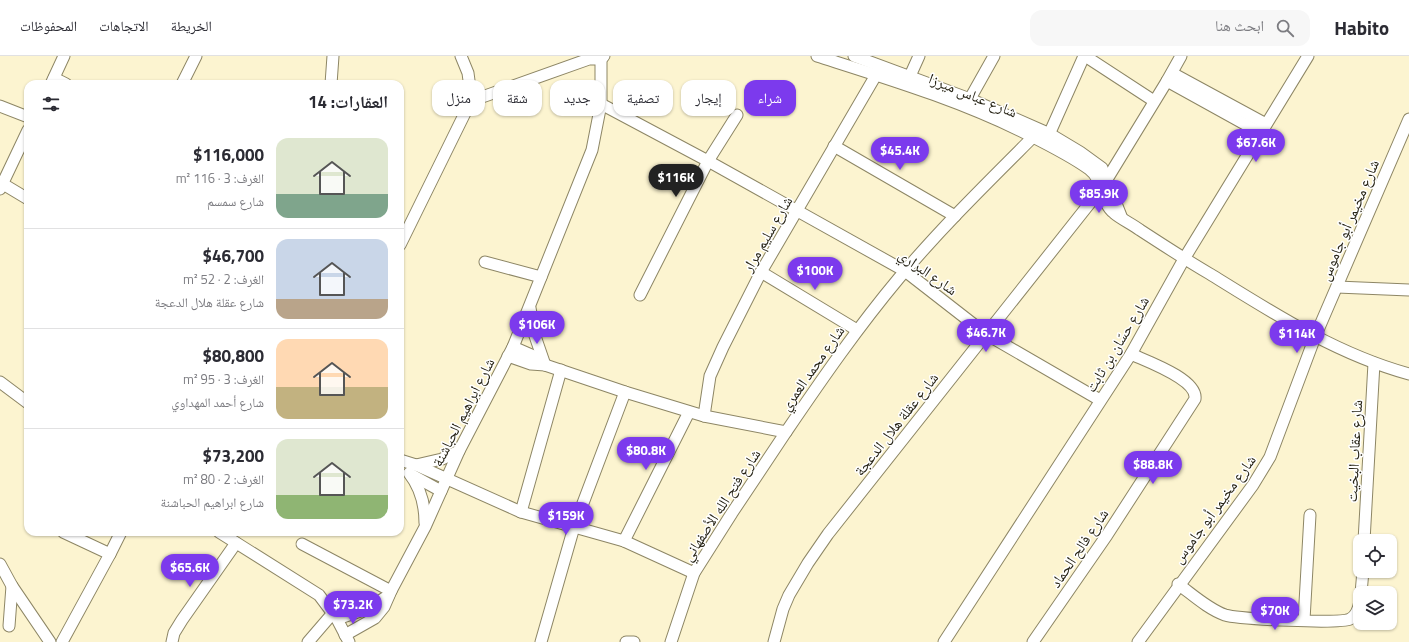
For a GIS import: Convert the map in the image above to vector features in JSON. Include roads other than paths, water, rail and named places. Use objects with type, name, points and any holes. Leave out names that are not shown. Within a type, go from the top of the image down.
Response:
[{"type":"street","points":[[52,80],[64,56]]},
{"type":"street","points":[[184,80],[196,56]]},
{"type":"street","points":[[332,80],[333,56]]},
{"type":"street","points":[[332,80],[341,56]]},
{"type":"street","points":[[461,56],[468,73],[469,80]]},
{"type":"street","name":"شارع عباس ميرزا","points":[[817,56],[968,103],[1033,137],[1048,139],[1089,169],[1097,178],[1109,209],[1115,215],[1275,315],[1315,336],[1374,363],[1409,374]]},
{"type":"street","name":"شارع عباس ميرزا","points":[[854,56],[910,76],[1048,139],[1098,164],[1107,178],[1122,218]]},
{"type":"street","points":[[910,76],[919,56]]},
{"type":"street","points":[[968,103],[994,56]]},
{"type":"street","points":[[1048,139],[1085,56],[1154,101]]},
{"type":"street","name":"شارع عقلة هلال الدعجة","points":[[774,642],[783,609],[808,563],[833,528],[1101,189],[1170,77],[1181,56]]},
{"type":"street","name":"شارع حسّان بن ثابت","points":[[944,642],[1131,354],[1184,258],[1308,56]]},
{"type":"street","points":[[485,96],[589,60],[602,57]]},
{"type":"street","name":"شارع ابراهيم الحباشنة","points":[[602,57],[602,80]]},
{"type":"street","name":"شارع سليم مرار","points":[[704,416],[713,366],[761,272],[876,75]]},
{"type":"street","points":[[1170,77],[1264,128]]},
{"type":"street","points":[[0,106],[24,115]]},
{"type":"street","name":"شارع البراري","points":[[605,106],[708,161],[905,271],[986,334],[1100,400]]},
{"type":"street","points":[[640,295],[708,161],[738,115]]},
{"type":"street","points":[[404,237],[463,116]]},
{"type":"street","name":"شارع ابراهيم الحباشنة","points":[[347,638],[375,618],[384,607],[390,592],[425,527],[459,451],[510,352],[592,150],[599,116]]},
{"type":"street","name":"شارع مخيمر أبو جاموس","points":[[1138,642],[1178,584],[1253,485],[1267,462],[1279,437],[1315,336],[1409,119]]},
{"type":"street","name":"شارع محمد العمري","points":[[510,352],[536,357],[545,365],[689,412],[786,432],[823,376],[857,330],[905,271],[955,216],[1033,137]]},
{"type":"street","points":[[24,138],[1,187],[24,197]]},
{"type":"street","points":[[834,146],[955,216]]},
{"type":"street","points":[[486,262],[541,277]]},
{"type":"street","points":[[761,272],[857,330]]},
{"type":"street","points":[[1337,287],[1409,290]]},
{"type":"street","points":[[529,306],[535,336],[545,365]]},
{"type":"street","name":"شارع فالح الحماد","points":[[1033,642],[1111,529],[1195,399],[1196,393],[1194,389],[1179,377],[1131,354]]},
{"type":"street","name":"شارع عقاب البخيت","points":[[1364,534],[1374,363]]},
{"type":"street","points":[[521,512],[561,370]]},
{"type":"street","points":[[0,382],[24,400]]},
{"type":"street","points":[[541,642],[574,527],[625,392]]},
{"type":"street","points":[[624,540],[689,412]]},
{"type":"street","name":"شارع فتح الله الأصفهاني","points":[[671,642],[694,573],[786,432]]},
{"type":"street","points":[[412,469],[442,459],[459,451]]},
{"type":"street","points":[[404,463],[441,491]]},
{"type":"street","points":[[404,467],[446,480],[521,512],[624,540],[694,573]]},
{"type":"street","points":[[412,469],[423,501],[425,527]]},
{"type":"street","points":[[1304,620],[1310,515]]},
{"type":"street","points":[[71,536],[110,554]]},
{"type":"street","points":[[62,642],[119,536]]},
{"type":"street","points":[[225,536],[311,588],[319,595],[335,616],[347,638]]},
{"type":"street","points":[[172,642],[174,633],[182,620],[236,543]]},
{"type":"street","points":[[302,544],[390,592]]},
{"type":"street","points":[[0,564],[12,586],[50,642]]},
{"type":"street","points":[[1178,584],[1202,602],[1223,614],[1242,619],[1350,620],[1353,616]]},
{"type":"street","points":[[9,626],[12,586]]},
{"type":"street","name":"شارع ابراهيم الحباشنة","points":[[335,616],[369,608],[390,592]]},
{"type":"street","points":[[308,642],[335,616]]},
{"type":"street","points":[[626,642],[634,642]]}]
